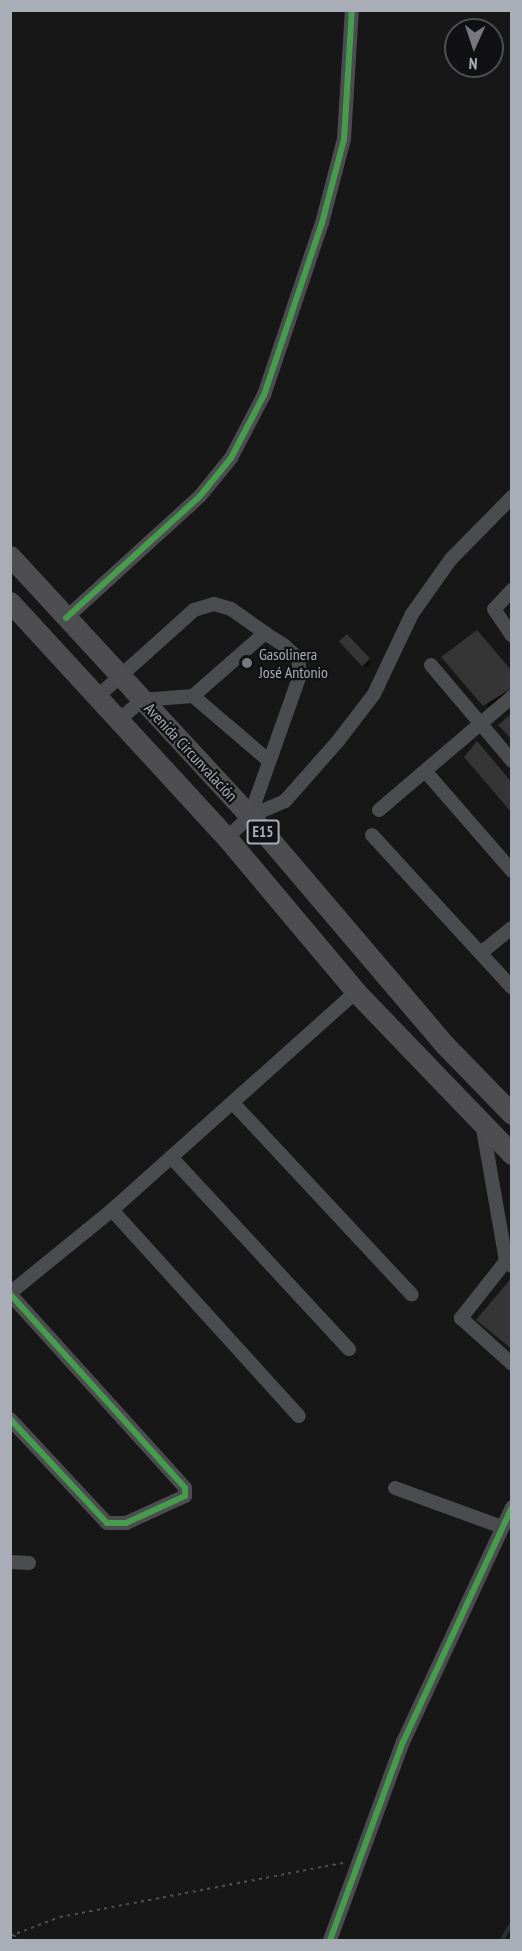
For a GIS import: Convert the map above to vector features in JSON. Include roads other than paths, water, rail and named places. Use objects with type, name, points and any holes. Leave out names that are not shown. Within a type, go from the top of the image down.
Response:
[{"type":"highway","name":"Avenida Circunvalación","points":[[10,555],[104,660],[250,816],[301,879],[512,1114]]},
{"type":"highway","name":"Avenida Circunvalación","points":[[10,602],[227,838],[278,896],[356,992],[479,1124],[512,1154]]},
{"type":"highway","points":[[82,678],[104,660]]},
{"type":"highway","points":[[187,795],[211,774]]},
{"type":"highway","points":[[278,896],[301,879]]},
{"type":"street","points":[[66,618],[200,496],[231,458],[264,395],[313,252],[344,138],[352,10]]},
{"type":"street","points":[[227,838],[250,816],[285,801],[338,741],[374,694],[412,614],[451,559],[512,497]]},
{"type":"street","points":[[512,590],[494,609],[512,636]]},
{"type":"street","points":[[97,697],[194,610],[214,604],[231,609],[298,658],[300,671],[250,816]]},
{"type":"street","points":[[118,720],[142,700],[193,696],[265,633]]},
{"type":"street","points":[[431,665],[512,761]]},
{"type":"street","points":[[193,696],[268,760]]},
{"type":"street","points":[[379,810],[512,698]]},
{"type":"street","points":[[426,772],[512,871]]},
{"type":"street","points":[[372,835],[482,952],[512,988]]},
{"type":"street","points":[[482,952],[512,928]]},
{"type":"street","points":[[10,1419],[107,1523],[121,1525],[185,1496],[185,1488],[10,1293],[112,1210],[356,992]]},
{"type":"street","points":[[233,1103],[412,1295]]},
{"type":"street","points":[[479,1124],[488,1140],[509,1264],[461,1318],[512,1364]]},
{"type":"street","points":[[171,1157],[349,1349]]},
{"type":"street","points":[[112,1210],[299,1416]]},
{"type":"street","points":[[395,1488],[502,1527]]},
{"type":"street","points":[[330,1941],[357,1861],[403,1742],[512,1507]]},
{"type":"street","points":[[10,1562],[29,1563]]},
{"type":"waterway","points":[[502,1940],[512,1923]]},
{"type":"place","name":"Gasolinera José Antonio","points":[[247,663]]}]
